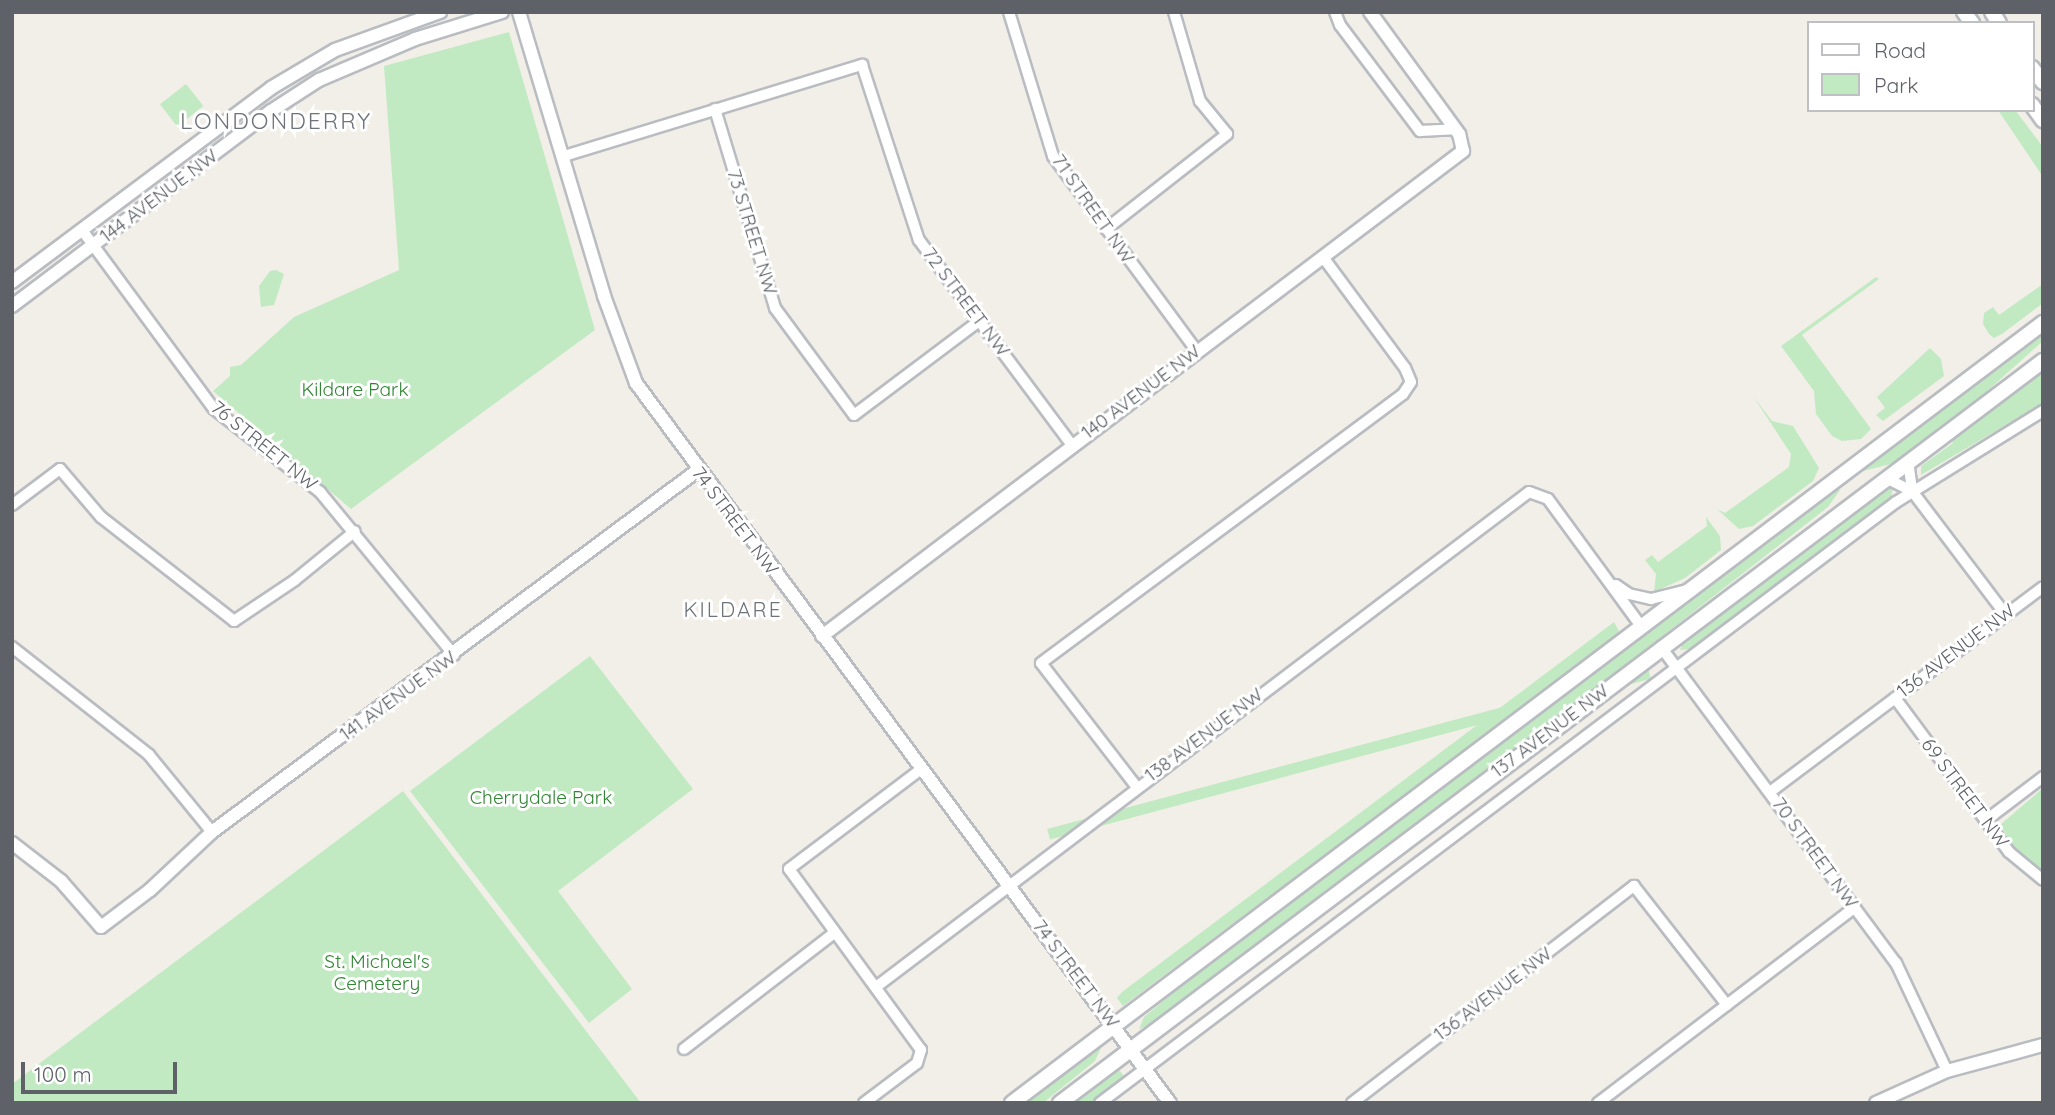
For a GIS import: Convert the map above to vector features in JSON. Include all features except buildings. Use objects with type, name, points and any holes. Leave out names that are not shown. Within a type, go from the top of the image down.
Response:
[{"type":"main road","name":"137 AVENUE NW","points":[[1012,1103],[2043,323]]},
{"type":"main road","points":[[1997,396],[2043,350]]},
{"type":"main road","name":"137 AVENUE NW","points":[[1060,1103],[2043,361]]},
{"type":"street","name":"144 AVENUE NW","points":[[12,282],[305,66],[376,33],[440,12]]},
{"type":"street","name":"144 AVENUE NW","points":[[12,306],[271,111],[319,80],[415,39],[502,12]]},
{"type":"street","name":"74 STREET NW","points":[[519,12],[624,356],[653,410],[1132,1048],[1170,1103]]},
{"type":"street","name":"71 STREET NW","points":[[1009,12],[1053,156],[1196,350]]},
{"type":"street","points":[[1106,229],[1227,134],[1200,101],[1174,12]]},
{"type":"street","points":[[1335,12],[1340,25],[1420,131],[1455,129]]},
{"type":"street","points":[[1370,12],[1455,129]]},
{"type":"street","name":"72 STREET NW","points":[[715,109],[862,65],[919,240],[1072,445]]},
{"type":"street","points":[[564,156],[715,109]]},
{"type":"street","name":"73 STREET NW","points":[[715,109],[775,308],[854,415],[979,321]]},
{"type":"street","name":"140 AVENUE NW","points":[[822,636],[1196,350],[1463,151],[1455,129]]},
{"type":"street","name":"76 STREET NW","points":[[82,230],[214,409],[320,492],[355,531],[454,655]]},
{"type":"street","points":[[1136,786],[1041,663],[1403,394],[1411,382],[1323,257]]},
{"type":"street","name":"137 AVENUE NW","points":[[1100,1103],[1912,491],[2043,411]]},
{"type":"street","points":[[1908,461],[1912,491]]},
{"type":"street","points":[[12,505],[60,469],[101,517],[234,621],[295,580],[355,531]]},
{"type":"street","name":"141 AVENUE NW","points":[[12,843],[61,881],[101,927],[150,890],[212,832],[454,655],[698,470]]},
{"type":"street","points":[[1886,478],[1912,491],[2005,614]]},
{"type":"street","name":"138 AVENUE NW","points":[[876,987],[1136,786],[1518,499],[1537,493],[1548,499],[1609,580]]},
{"type":"street","points":[[1609,580],[1641,626]]},
{"type":"street","name":"137 AVENUE NW","points":[[1609,580],[1629,594],[1651,599],[1692,588]]},
{"type":"street","name":"136 AVENUE NW","points":[[1770,792],[2043,587]]},
{"type":"street","name":"70 STREET NW","points":[[1661,647],[1855,907],[1909,984],[1947,1072]]},
{"type":"street","points":[[12,648],[149,755],[212,832]]},
{"type":"street","name":"69 STREET NW","points":[[1895,698],[2015,860],[2043,880]]},
{"type":"street","points":[[864,1103],[917,1063],[920,1049],[789,869],[921,769]]},
{"type":"street","points":[[1985,821],[2043,777]]},
{"type":"street","name":"136 AVENUE NW","points":[[1352,1103],[1634,886],[1727,1005]]},
{"type":"street","points":[[1598,1103],[1855,907]]},
{"type":"street","points":[[684,1049],[834,933]]},
{"type":"street","points":[[1876,1103],[1947,1072],[2043,1045]]},
{"type":"street","points":[[1365,1093],[1372,1103]]},
{"type":"green space","name":"Kildare Park","points":[[509,32],[595,330],[351,509],[213,391],[230,376],[230,367],[241,365],[294,317],[399,270],[384,66]]},
{"type":"green space","points":[[186,84],[203,106],[177,126],[160,104]]},
{"type":"green space","points":[[1999,112],[2017,112],[2043,147],[2043,177]]},
{"type":"green space","points":[[276,270],[284,274],[274,305],[261,307],[259,286],[270,271]]},
{"type":"green space","points":[[1876,277],[1879,279],[1802,335],[1871,429],[1861,439],[1842,441],[1832,436],[1816,414],[1814,391],[1781,346]]},
{"type":"green space","points":[[2043,284],[2043,303],[2002,334],[1994,338],[1989,334],[1983,324],[1984,313],[1993,307],[1999,315]]},
{"type":"green space","points":[[2043,332],[2043,341],[1976,401],[1894,463],[1860,472]]},
{"type":"green space","points":[[1930,348],[1941,359],[1944,376],[1883,421],[1876,415],[1885,408],[1877,397]]},
{"type":"green space","points":[[2043,369],[2043,403],[1921,475],[1921,466],[1953,443],[1950,438]]},
{"type":"green space","points":[[1753,396],[1772,421],[1793,426],[1819,468],[1813,481],[1753,526],[1739,529],[1717,509],[1725,513],[1789,467],[1791,454]]},
{"type":"green space","points":[[1893,488],[1891,498],[1691,649],[1680,650],[1685,639],[1883,490]]},
{"type":"green space","points":[[1835,489],[1840,490],[1828,507],[1584,697],[1152,1024],[1139,1029],[1144,1017],[1231,945]]},
{"type":"green space","points":[[1706,517],[1720,536],[1721,550],[1685,578],[1654,592],[1656,574],[1645,560],[1652,555],[1658,562],[1707,526]]},
{"type":"green space","points":[[1614,622],[1619,631],[1615,637],[1123,1006],[1117,998],[1122,992]]},
{"type":"green space","name":"Cherrydale Park","points":[[590,656],[693,789],[558,891],[632,989],[589,1023],[410,791]]},
{"type":"green space","points":[[1648,668],[1651,679],[1050,840],[1047,829]]},
{"type":"green space","points":[[2043,788],[2043,872],[2020,855],[2000,825]]},
{"type":"green space","name":"St. Michael's Cemetery","points":[[403,791],[641,1103],[12,1103],[12,1084]]},
{"type":"green space","points":[[1102,1046],[1095,1061],[1043,1103],[1022,1103]]},
{"type":"green space","points":[[1118,1069],[1124,1076],[1091,1103],[1071,1103]]},
{"type":"district","name":"LONDONDERRY","points":[[276,121]]},
{"type":"district","name":"KILDARE","points":[[733,609]]}]
